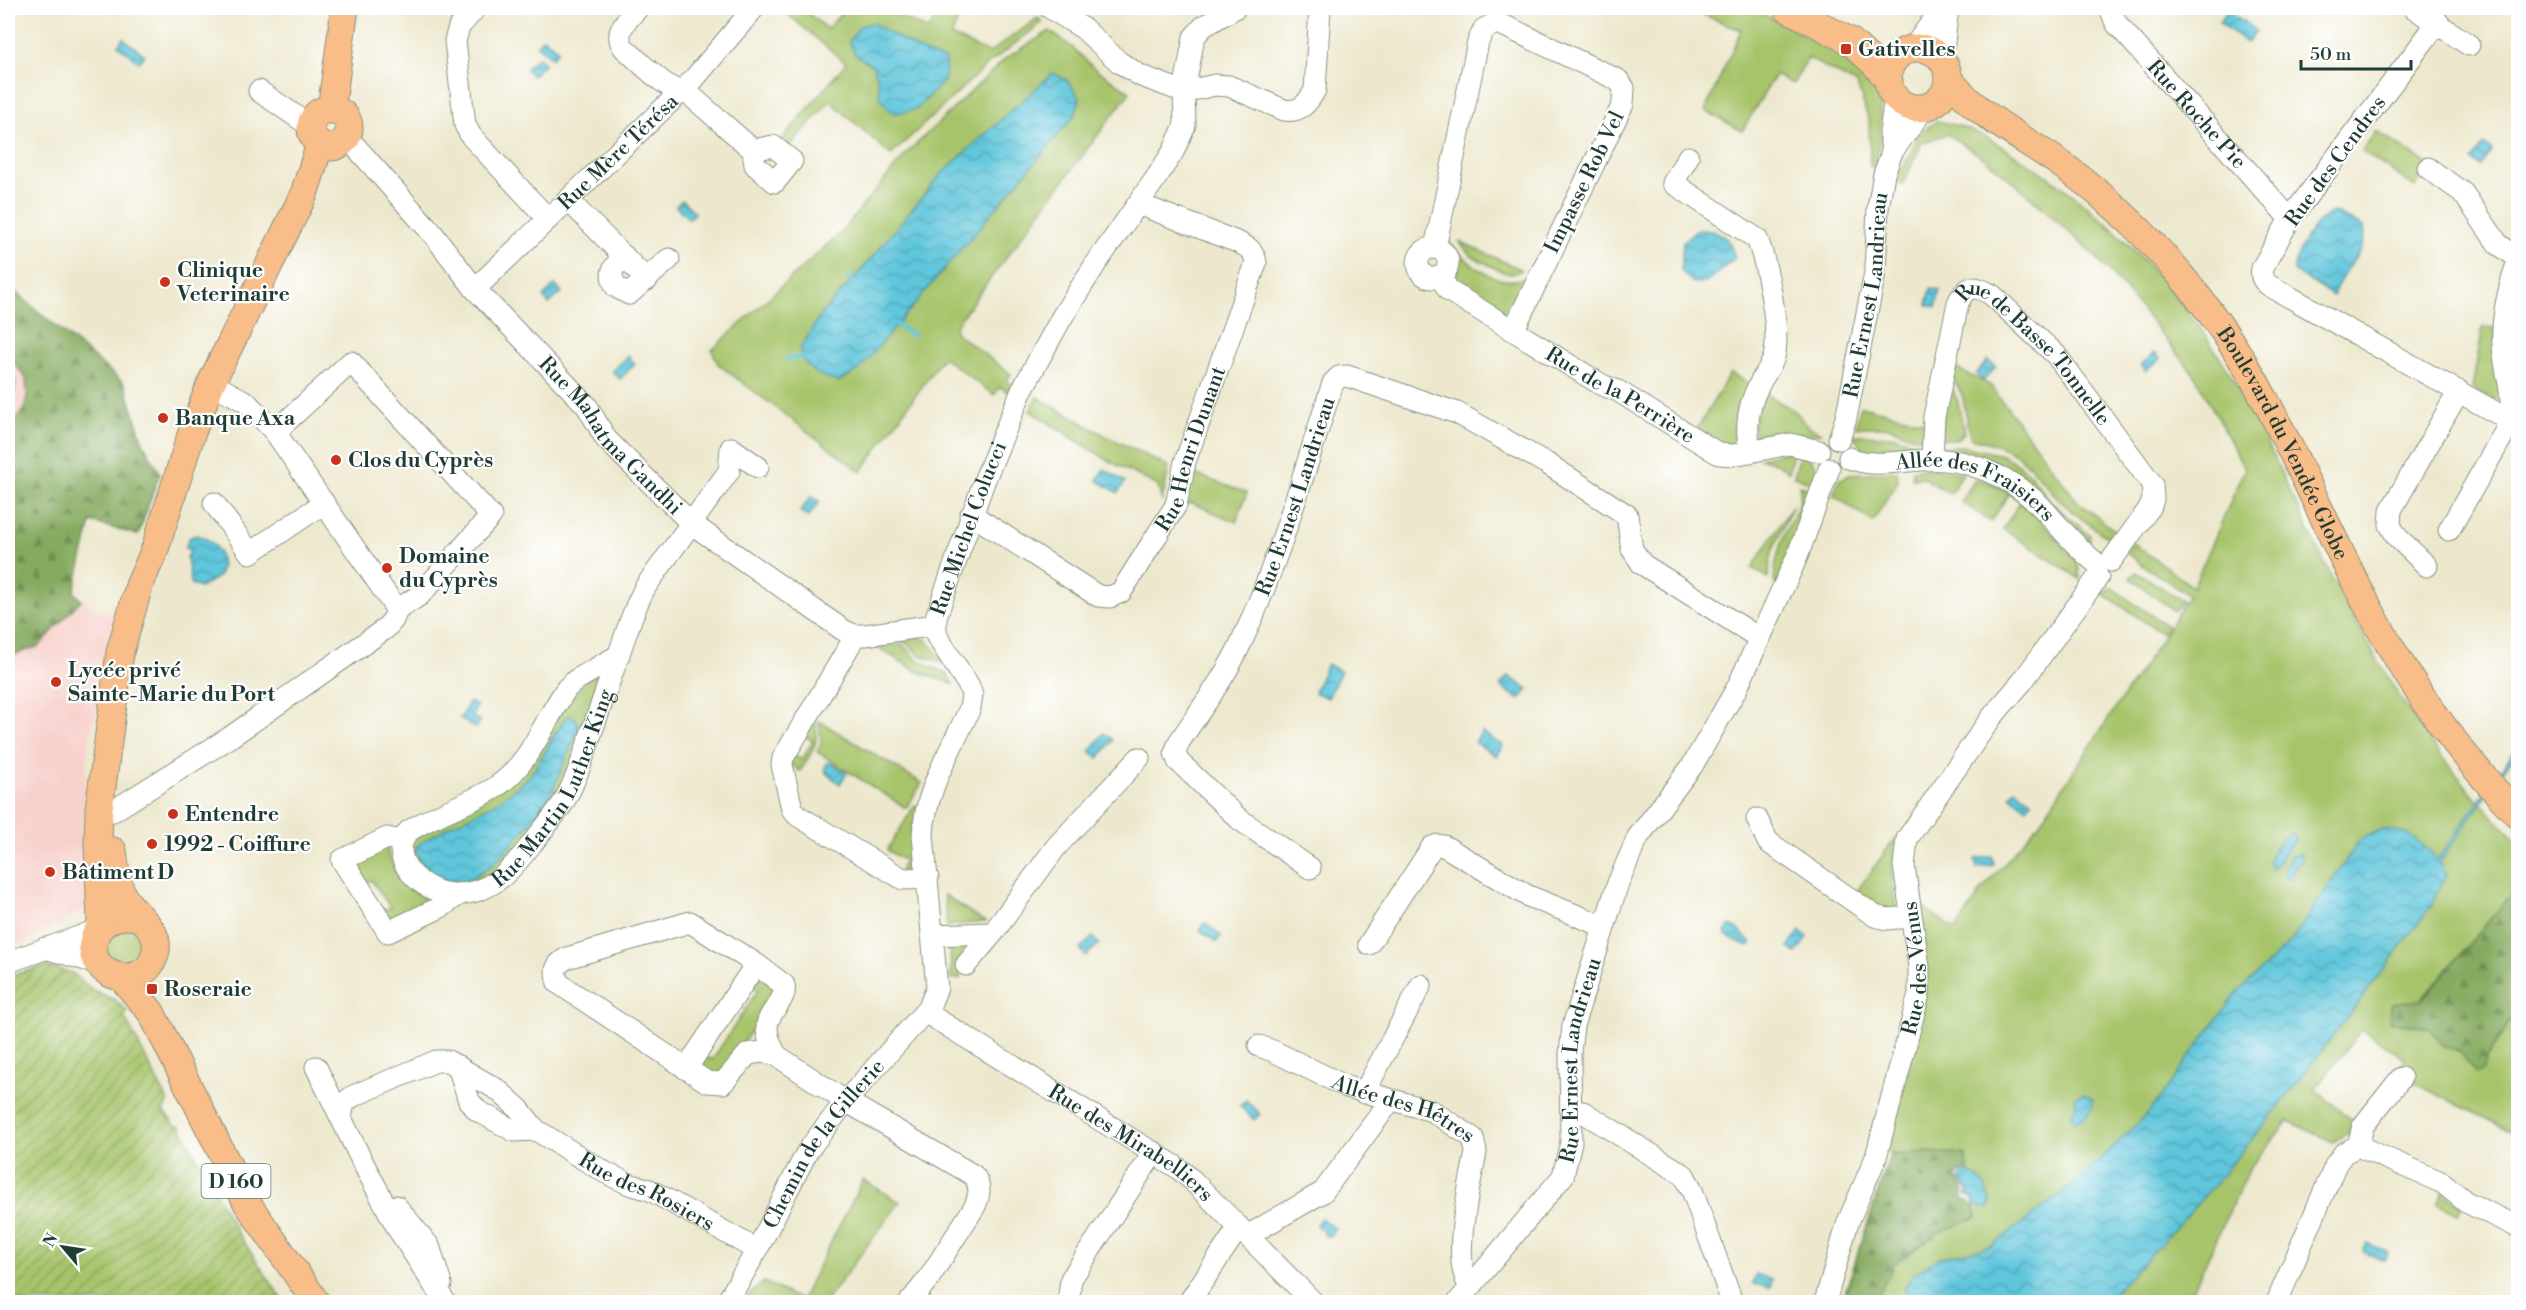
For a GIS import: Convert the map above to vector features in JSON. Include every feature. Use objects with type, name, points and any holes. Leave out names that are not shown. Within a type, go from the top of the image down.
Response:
[{"type":"main road","points":[[155,549],[121,741],[112,842],[117,881],[124,897],[139,918],[151,927],[155,935],[156,951],[154,959],[140,974],[112,973],[98,962],[93,946],[100,927],[98,842],[108,738],[120,652],[139,586],[155,549],[191,435],[211,383],[304,194],[345,8]]},
{"type":"main road","points":[[1787,8],[1850,41],[1875,64],[1904,104],[1914,107],[1929,106],[1941,98],[1946,89],[1945,68],[1934,52],[1850,41]]},
{"type":"main road","points":[[1892,89],[1892,64],[1909,50]]},
{"type":"main road","name":"Boulevard du Vendée Globe","points":[[1945,68],[1961,94],[1994,121],[2049,155],[2109,202],[2165,256],[2209,310],[2251,373],[2358,589],[2400,662],[2454,741],[2518,815]]},
{"type":"main road","name":"Boulevard du Vendée Globe","points":[[1929,106],[1994,121]]},
{"type":"main road","points":[[321,125],[341,113],[348,121],[347,137]]},
{"type":"main road","points":[[100,927],[119,915],[139,918]]},
{"type":"main road","name":"D 160","points":[[154,959],[154,981],[170,1050]]},
{"type":"main road","name":"D 160","points":[[112,973],[151,1012],[247,1203],[316,1302]]},
{"type":"street","points":[[638,8],[619,32],[619,41],[667,85],[680,93],[690,95],[753,150]]},
{"type":"street","name":"Rue Mère Térésa","points":[[475,289],[680,93],[754,8]]},
{"type":"street","name":"Rue Michel Colucci","points":[[931,1004],[938,988],[923,835],[928,801],[972,701],[969,686],[936,635],[935,625],[970,516],[1022,390],[1068,308],[1173,152],[1185,125],[1184,92],[1194,37],[1204,26],[1235,8]]},
{"type":"street","points":[[1056,11],[1084,29],[1126,67],[1142,76],[1184,92],[1215,85],[1229,87],[1284,110],[1293,111],[1309,101],[1315,90],[1320,8]]},
{"type":"street","points":[[1909,50],[1942,8]]},
{"type":"street","points":[[1945,68],[1948,8]]},
{"type":"street","name":"Rue Roche Pie","points":[[2110,8],[2116,23],[2290,219]]},
{"type":"street","points":[[2415,8],[2469,45]]},
{"type":"street","points":[[473,11],[459,27],[454,40],[465,125],[471,136],[548,219]]},
{"type":"street","name":"Rue des Cendres","points":[[2438,22],[2290,219],[2260,275],[2263,281],[2270,286],[2459,391]]},
{"type":"street","name":"Impasse Rob Vel","points":[[1435,248],[1478,42],[1484,29],[1496,23],[1507,27],[1618,80],[1624,88],[1623,104],[1514,329]]},
{"type":"street","name":"Rue Ernest Landrieau","points":[[1892,89],[1890,133],[1892,152]]},
{"type":"street","points":[[259,91],[303,121],[321,125]]},
{"type":"street","name":"Rue Ernest Landrieau","points":[[1839,439],[1846,418],[1878,254],[1881,188],[1892,152],[1929,106]]},
{"type":"street","name":"Rue Mahatma Gandhi","points":[[347,137],[353,141],[433,234],[475,289],[587,406],[606,439],[692,524],[843,630],[854,635]]},
{"type":"street","points":[[1688,157],[1673,183],[1757,239],[1775,317],[1774,357],[1756,390],[1746,423],[1750,452]]},
{"type":"street","points":[[2428,168],[2463,193],[2498,244],[2518,259],[2509,287],[2503,345],[2515,423],[2449,530]]},
{"type":"street","points":[[568,200],[624,256],[613,267],[611,274],[616,287],[629,294],[669,259]]},
{"type":"street","name":"Rue Henri Dunant","points":[[970,516],[977,518],[1098,596],[1110,597],[1121,592],[1176,505],[1185,462],[1256,263],[1255,255],[1248,247],[1237,242],[1138,204]]},
{"type":"street","name":"Rue de la Perrière","points":[[1435,248],[1425,250],[1418,258],[1419,268],[1425,276],[1440,276],[1449,291],[1714,452],[1725,455],[1790,444],[1824,460]]},
{"type":"street","name":"Rue de Basse Tonnelle","points":[[1932,459],[1932,425],[1958,303],[1963,293],[1971,288],[1981,289],[1992,295],[2056,355],[2152,484],[2151,506],[2097,563]]},
{"type":"street","points":[[113,811],[229,738],[385,629],[393,620],[397,610],[420,595],[491,516],[351,362],[275,432]]},
{"type":"street","name":"Rue Ernest Landrieau","points":[[1310,868],[1277,848],[1225,807],[1178,762],[1175,753],[1179,742],[1219,681],[1247,630],[1294,506],[1333,383],[1339,377],[1347,376],[1448,409],[1546,463],[1627,515],[1632,549],[1642,564],[1759,638]]},
{"type":"street","points":[[211,383],[246,402],[275,432],[397,610]]},
{"type":"street","points":[[2427,566],[2397,537],[2390,525],[2391,510],[2459,391],[2515,423]]},
{"type":"street","points":[[1839,439],[1848,446],[1849,458],[1841,468],[1824,460],[1826,441],[1839,439]]},
{"type":"street","name":"Rue Martin Luther King","points":[[619,655],[576,680],[567,688],[520,766],[506,779],[493,789],[409,831],[402,841],[400,852],[411,873],[432,889],[447,894],[460,894],[480,891],[494,885],[516,864],[563,803],[584,757],[638,600],[729,471],[731,448],[758,467]]},
{"type":"street","name":"Allée des Fraisiers","points":[[1849,458],[1869,464],[1932,459],[1965,464],[1987,471],[2014,485],[2036,502],[2097,563]]},
{"type":"street","name":"Rue Ernest Landrieau","points":[[1465,1295],[1563,1176],[1569,1156],[1570,1053],[1573,1026],[1618,883],[1638,837],[1706,745],[1737,688],[1797,557],[1824,460]]},
{"type":"street","points":[[214,503],[250,553],[324,503]]},
{"type":"street","name":"Rue des Vénus","points":[[1825,1302],[1848,1222],[1876,1157],[1919,994],[1919,966],[1904,852],[1912,829],[1991,718],[2022,682],[2097,563]]},
{"type":"street","points":[[928,878],[903,879],[798,816],[792,808],[782,765],[783,758],[854,635],[935,625]]},
{"type":"street","points":[[966,965],[993,933],[1056,847],[1139,758]]},
{"type":"street","points":[[1757,819],[1768,842],[1875,916],[1887,919],[1911,917]]},
{"type":"street","name":"Rue Martin Luther King","points":[[402,841],[387,838],[342,860],[388,932],[441,907],[460,894]]},
{"type":"street","points":[[1369,944],[1432,847],[1438,845],[1444,846],[1528,896],[1604,926]]},
{"type":"street","points":[[776,1055],[766,1028],[785,989],[779,979],[690,922],[567,958],[557,964],[554,971],[558,983],[707,1082],[723,1083],[748,1054],[762,1052],[776,1055],[846,1101],[970,1172],[978,1180],[979,1198],[929,1278],[910,1302]]},
{"type":"street","points":[[8,962],[100,927]]},
{"type":"street","points":[[932,935],[993,933]]},
{"type":"street","points":[[45,948],[89,961],[112,973]]},
{"type":"street","points":[[686,1069],[756,964]]},
{"type":"street","points":[[1364,1093],[1421,985]]},
{"type":"street","name":"Chemin de la Gillerie","points":[[727,1302],[757,1250],[807,1150],[846,1101],[931,1004]]},
{"type":"street","name":"Rue des Mirabelliers","points":[[931,1004],[1154,1152],[1193,1181],[1313,1302]]},
{"type":"street","name":"Allée des Hêtres","points":[[1259,1046],[1364,1093],[1432,1111],[1467,1133],[1476,1144],[1461,1246],[1466,1282],[1465,1295]]},
{"type":"street","name":"Rue des Rosiers","points":[[341,1117],[344,1103],[353,1096],[442,1059],[498,1090],[519,1109],[536,1130],[606,1173],[629,1184],[650,1190],[757,1250]]},
{"type":"street","points":[[316,1067],[379,1194],[393,1203],[429,1246],[438,1269],[445,1301]]},
{"type":"street","points":[[2277,1302],[2336,1164],[2344,1153],[2358,1146],[2363,1126],[2402,1078]]},
{"type":"street","points":[[1189,1302],[1243,1231],[1323,1192],[1391,1100]]},
{"type":"street","points":[[1571,1110],[1583,1112],[1684,1175],[1694,1194],[1732,1302]]},
{"type":"street","points":[[2358,1146],[2443,1183],[2466,1202],[2518,1227]]},
{"type":"street","points":[[1069,1296],[1071,1279],[1154,1152]]},
{"type":"shaded area","name":"Lycée privé Sainte-Marie du Port","points":[[8,286],[125,384],[143,443],[160,473],[138,535],[91,522],[74,592],[94,609],[119,617],[88,748],[81,852],[88,908],[8,950]]},
{"type":"green space","points":[[780,8],[802,8],[827,29],[846,8],[881,8],[929,30],[939,8],[963,8],[951,36],[989,53],[1038,18],[1043,22],[987,65],[891,155],[830,101],[789,147],[781,141],[846,63]]},
{"type":"green space","points":[[1687,8],[1752,8],[1862,67],[1876,91],[1881,115],[1880,140],[1875,166],[1870,167],[1869,121],[1857,84],[1808,58],[1793,84],[1775,75],[1742,131],[1705,111],[1741,30]]},
{"type":"green space","points":[[1050,31],[1073,48],[1095,69],[1130,92],[955,326],[956,333],[1011,374],[1007,380],[1012,386],[1008,392],[1000,387],[994,395],[943,357],[861,472],[718,364],[712,350],[841,232],[906,154],[1006,58]]},
{"type":"green space","points":[[1936,121],[1963,127],[1988,138],[2062,187],[2116,232],[2188,312],[2209,341],[2241,394],[2328,570],[2398,694],[2424,734],[2454,772],[2518,842],[2518,887],[2400,1024],[2430,1028],[2443,1045],[2459,1051],[2483,1069],[2489,1054],[2518,1009],[2518,1135],[2414,1083],[2398,1068],[2405,1059],[2362,1029],[2315,1089],[2353,1121],[2349,1133],[2333,1142],[2288,1121],[2251,1166],[2187,1302],[1875,1302],[1895,1263],[1940,1232],[1977,1216],[1965,1154],[1926,1152],[1901,1155],[1884,1152],[1922,1013],[1917,903],[1956,930],[1981,891],[2040,822],[2189,595],[2126,552],[2133,543],[2193,587],[2245,469],[2194,374],[2122,286],[2094,255],[1984,158],[1947,134],[1922,143],[1902,185],[1896,183],[1919,134]]},
{"type":"green space","points":[[2376,131],[2429,165],[2415,187],[2362,151]]},
{"type":"green space","points":[[1445,238],[1462,256],[1483,272],[1506,280],[1518,280],[1530,275],[1511,318],[1456,289],[1451,255],[1444,243]]},
{"type":"green space","points":[[1459,241],[1522,270],[1512,274],[1505,273],[1471,256]]},
{"type":"green space","points":[[8,286],[125,384],[143,443],[160,473],[138,535],[91,522],[74,592],[81,600],[39,646],[8,657],[8,533],[15,527],[8,517],[8,430],[24,409],[27,396],[26,378],[8,356]]},
{"type":"green space","points":[[2518,324],[2518,393],[2517,393],[2513,325]]},
{"type":"green space","points":[[2483,327],[2496,328],[2502,392],[2500,399],[2493,399],[2472,388]]},
{"type":"green space","points":[[8,367],[16,383],[12,404],[8,410]]},
{"type":"green space","points":[[1957,369],[1990,385],[2078,502],[2118,533],[2112,541],[2076,515],[2021,458],[2002,447],[1971,438],[1963,397],[1955,383],[1948,377],[1950,370]]},
{"type":"green space","points":[[1730,373],[1750,384],[1734,430],[1734,443],[1730,445],[1697,429]]},
{"type":"green space","points":[[1951,385],[1958,402],[1964,433],[1958,439],[1937,439]]},
{"type":"green space","points":[[1763,392],[1795,411],[1809,427],[1821,433],[1756,440],[1753,426]]},
{"type":"green space","points":[[1037,397],[1102,434],[1169,467],[1162,502],[1158,486],[1104,458],[1030,411]]},
{"type":"green space","points":[[1861,406],[1926,422],[1926,439],[1889,427],[1855,427]]},
{"type":"green space","points":[[1853,435],[1895,436],[1926,447],[1922,452],[1869,454],[1862,449]]},
{"type":"green space","points":[[1961,446],[2002,455],[2020,465],[2030,474],[2052,503],[2090,535],[2089,543],[1943,453],[1939,447]]},
{"type":"green space","points":[[1793,450],[1789,472],[1778,464],[1760,458]]},
{"type":"green space","points":[[1800,453],[1811,460],[1819,471],[1817,485],[1794,476]]},
{"type":"green space","points":[[1190,461],[1197,475],[1247,493],[1236,522],[1192,503],[1182,505]]},
{"type":"green space","points":[[1929,468],[1963,473],[1950,494],[1923,477],[1913,479],[1912,470]]},
{"type":"green space","points":[[1897,471],[1898,481],[1873,522],[1833,495],[1839,480],[1851,474]]},
{"type":"green space","points":[[1976,478],[2009,493],[1991,522],[1961,502]]},
{"type":"green space","points":[[1799,485],[1814,491],[1778,585],[1774,582],[1777,558],[1784,535],[1799,505]]},
{"type":"green space","points":[[2020,502],[2041,520],[2078,563],[2080,579],[2003,529]]},
{"type":"green space","points":[[1793,505],[1772,552],[1768,578],[1752,568]]},
{"type":"green space","points":[[2136,572],[2183,601],[2174,611],[2130,578]]},
{"type":"green space","points":[[2112,588],[2167,626],[2163,634],[2099,591]]},
{"type":"green space","points":[[918,636],[928,641],[944,663],[920,655],[905,642],[892,641]]},
{"type":"green space","points":[[903,645],[918,660],[947,674],[953,684],[918,672],[875,646]]},
{"type":"green space","points":[[590,676],[607,677],[563,793],[502,872],[450,890],[415,871],[406,841],[468,806],[552,723]],"holes":[[[552,738],[526,828],[471,818],[519,786],[539,764]]]},
{"type":"green space","points":[[815,721],[816,742],[800,771],[787,762],[791,754],[802,760],[813,741],[803,735]]},
{"type":"green space","points":[[819,721],[922,783],[906,808],[817,752],[821,742]]},
{"type":"green space","points":[[915,805],[919,806],[917,822],[912,825],[913,847],[918,850],[917,867],[912,871],[900,871],[905,861],[887,850]]},
{"type":"green space","points":[[1896,837],[1892,874],[1896,908],[1889,912],[1854,895]]},
{"type":"green space","points":[[386,846],[393,865],[403,881],[416,894],[434,904],[394,921],[382,909],[391,908],[372,881],[362,882],[353,864]]},
{"type":"green space","points":[[2518,887],[2518,1009],[2489,1054],[2483,1069],[2476,1074],[2459,1051],[2443,1045],[2430,1028],[2389,1021],[2392,1004],[2422,1000]]},
{"type":"green space","points":[[944,895],[985,922],[947,926]]},
{"type":"green space","points":[[132,929],[139,938],[142,955],[134,964],[106,957],[105,939],[113,930]]},
{"type":"green space","points":[[973,942],[960,970],[960,979],[951,979],[950,944]]},
{"type":"green space","points":[[45,966],[72,973],[93,990],[115,1000],[128,1012],[124,1016],[168,1101],[163,1111],[176,1126],[180,1126],[234,1227],[284,1302],[8,1302],[8,976]]},
{"type":"green space","points":[[763,976],[774,985],[775,996],[721,1075],[699,1070],[703,1055],[712,1060],[758,990],[749,984]]},
{"type":"green space","points":[[1926,1152],[1965,1154],[1968,1171],[1960,1171],[1956,1177],[1964,1188],[1962,1198],[1975,1207],[1977,1217],[1940,1232],[1895,1263],[1875,1302],[1842,1302],[1890,1155]]},
{"type":"green space","points":[[863,1180],[900,1202],[825,1302],[750,1302],[745,1299],[764,1282],[801,1300]]},
{"type":"green space","points":[[2443,1191],[2461,1207],[2458,1214],[2437,1204]]},
{"type":"water","points":[[2228,10],[2256,31],[2247,43],[2219,22]]},
{"type":"water","points":[[872,23],[924,52],[946,60],[945,80],[917,109],[893,114],[880,98],[878,79],[873,66],[856,55],[849,41],[860,26]]},
{"type":"water","points":[[123,38],[145,55],[139,62],[118,45]]},
{"type":"water","points":[[543,38],[558,50],[552,58],[537,45]]},
{"type":"water","points":[[538,57],[544,64],[532,76],[525,69]]},
{"type":"water","points":[[1053,73],[1067,80],[1080,99],[1075,115],[858,371],[838,382],[813,371],[805,362],[800,349],[821,314],[864,267],[942,173]]},
{"type":"water","points":[[2484,144],[2492,150],[2480,166],[2472,160]]},
{"type":"water","points":[[682,200],[695,213],[689,219],[676,206]]},
{"type":"water","points":[[2334,212],[2364,227],[2364,236],[2358,254],[2336,287],[2333,296],[2294,271],[2297,255],[2307,237],[2320,220]]},
{"type":"water","points":[[1696,230],[1712,231],[1722,235],[1729,243],[1735,258],[1706,283],[1693,283],[1681,271],[1683,241]]},
{"type":"water","points":[[555,285],[562,292],[549,304],[543,297]]},
{"type":"water","points":[[1931,288],[1940,290],[1936,307],[1927,305]]},
{"type":"water","points":[[2155,353],[2160,359],[2145,371],[2141,365]]},
{"type":"water","points":[[628,356],[635,364],[620,379],[612,371]]},
{"type":"water","points":[[1988,360],[1996,367],[1983,381],[1976,374]]},
{"type":"water","points":[[1104,469],[1125,482],[1118,493],[1097,480]]},
{"type":"water","points":[[812,496],[820,502],[808,517],[800,511]]},
{"type":"water","points":[[196,535],[209,540],[214,545],[221,564],[218,577],[200,588],[191,584],[187,558],[190,550],[185,548],[189,538]]},
{"type":"water","points":[[1327,664],[1341,671],[1328,698],[1314,692]]},
{"type":"water","points":[[1508,676],[1528,689],[1520,700],[1500,686]]},
{"type":"water","points":[[469,702],[477,706],[472,717],[480,721],[476,728],[460,719]]},
{"type":"water","points":[[569,715],[576,719],[579,728],[552,792],[526,828],[494,864],[464,883],[438,879],[422,864],[415,850],[418,845],[503,798],[516,788],[540,761],[558,729]]},
{"type":"water","points":[[1482,732],[1503,746],[1496,756],[1475,742]]},
{"type":"water","points":[[1104,733],[1113,740],[1099,758],[1090,751]]},
{"type":"water","points":[[2518,745],[2518,750],[2439,863],[2446,875],[2431,906],[2315,1060],[2235,1161],[2193,1209],[2104,1302],[1907,1302],[1905,1287],[1915,1273],[1939,1258],[1992,1246],[2079,1180],[2151,1110],[2234,996],[2292,940],[2360,839],[2383,829],[2406,833],[2431,851],[2437,860]]},
{"type":"water","points":[[828,762],[847,773],[840,784],[826,773],[825,767]]},
{"type":"water","points":[[2015,789],[2032,801],[2027,808],[2010,796]]},
{"type":"water","points":[[2292,833],[2296,838],[2272,869],[2268,862],[2271,853]]},
{"type":"water","points":[[2301,854],[2302,860],[2294,867],[2291,877],[2285,878],[2286,865],[2292,855]]},
{"type":"water","points":[[1992,856],[1994,865],[1977,868],[1975,859]]},
{"type":"water","points":[[1205,923],[1221,936],[1216,942],[1200,930]]},
{"type":"water","points":[[1729,926],[1733,926],[1751,941],[1751,945],[1747,946],[1727,936],[1725,933]]},
{"type":"water","points":[[1800,931],[1808,937],[1796,953],[1788,947]]},
{"type":"water","points":[[1093,937],[1099,944],[1086,956],[1080,949]]},
{"type":"water","points":[[2083,1094],[2093,1099],[2092,1107],[2085,1117],[2074,1122],[2071,1116],[2076,1105],[2075,1097]]},
{"type":"water","points":[[1246,1100],[1260,1114],[1254,1120],[1240,1106]]},
{"type":"water","points":[[1962,1173],[1978,1177],[1981,1181],[1991,1201],[1988,1209],[1976,1205],[1973,1198],[1966,1195],[1969,1190],[1960,1179]]},
{"type":"water","points":[[1321,1218],[1335,1229],[1330,1236],[1325,1236],[1316,1225]]},
{"type":"water","points":[[2367,1243],[2388,1253],[2384,1261],[2363,1251]]},
{"type":"water","points":[[1756,1274],[1772,1279],[1770,1288],[1753,1284]]},
{"type":"waterway","points":[[848,277],[855,283]]},
{"type":"waterway","points":[[892,322],[913,335]]},
{"type":"waterway","points":[[787,359],[808,357]]},
{"type":"place","name":"Gativelles","points":[[1846,49]]},
{"type":"place","name":"Clinique Veterinaire","points":[[165,282]]},
{"type":"place","name":"Banque Axa","points":[[163,418]]},
{"type":"place","name":"Clos du Cyprès","points":[[336,460]]},
{"type":"place","name":"Domaine du Cyprès","points":[[387,568]]},
{"type":"place","name":"Lycée privé Sainte-Marie du Port","points":[[56,682]]},
{"type":"place","name":"Entendre","points":[[173,814]]},
{"type":"place","name":"1992 - Coiffure","points":[[152,844]]},
{"type":"place","name":"Bâtiment D","points":[[50,872]]},
{"type":"place","name":"Roseraie","points":[[152,989]]}]
